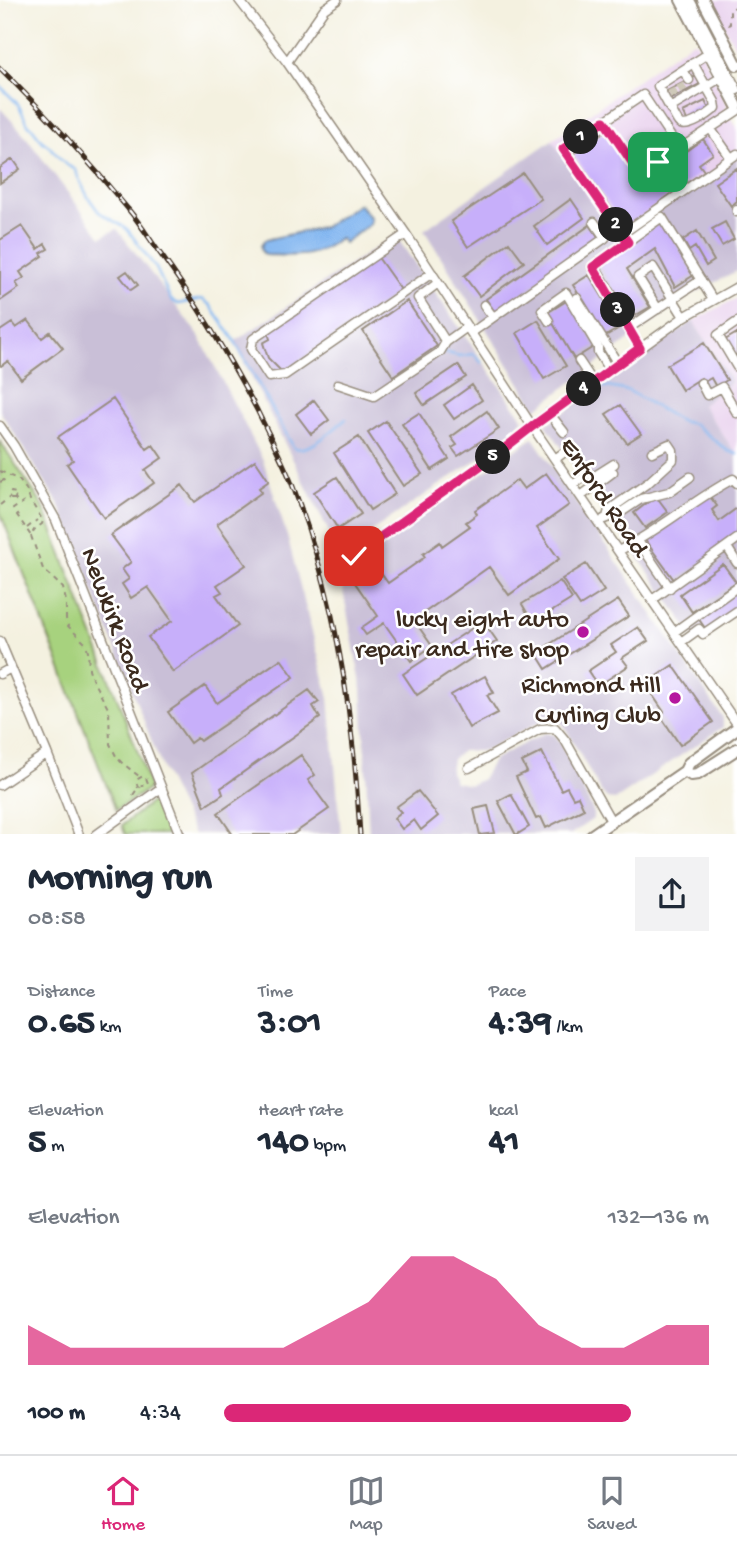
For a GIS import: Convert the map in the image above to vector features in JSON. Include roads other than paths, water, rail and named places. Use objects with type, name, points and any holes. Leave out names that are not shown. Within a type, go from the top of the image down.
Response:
[{"type":"main road","points":[[681,0],[737,108]]},
{"type":"main road","points":[[703,0],[737,65]]},
{"type":"main road","points":[[593,834],[685,771],[689,763],[737,726]]},
{"type":"main road","points":[[685,771],[691,775],[698,774],[737,748]]},
{"type":"street","name":"Enford Road","points":[[239,0],[287,62],[406,234],[573,485],[603,520],[618,551],[737,726]]},
{"type":"street","points":[[287,62],[324,9],[337,0]]},
{"type":"street","points":[[690,0],[737,90]]},
{"type":"street","points":[[695,0],[737,79]]},
{"type":"street","points":[[670,108],[678,92],[675,76],[709,53]]},
{"type":"street","points":[[693,63],[706,87],[716,104],[714,111],[685,125],[680,123],[658,86],[678,92],[693,87],[706,87],[722,77]]},
{"type":"street","points":[[684,70],[693,87]]},
{"type":"street","points":[[625,238],[563,149],[643,95],[678,149]]},
{"type":"street","points":[[604,121],[640,174],[737,108]]},
{"type":"street","points":[[640,348],[593,267],[625,238],[734,156],[710,128]]},
{"type":"street","points":[[625,238],[662,217],[713,300]]},
{"type":"street","points":[[338,384],[374,396],[440,352],[446,342],[493,317],[606,238],[594,222]]},
{"type":"street","points":[[406,234],[253,339],[251,349],[269,376],[285,375],[432,273]]},
{"type":"street","points":[[657,309],[638,277],[653,267],[684,317]]},
{"type":"street","points":[[629,328],[701,280]]},
{"type":"street","points":[[438,283],[418,298],[446,342]]},
{"type":"street","points":[[354,556],[684,317],[737,287]]},
{"type":"street","points":[[549,321],[542,310],[566,293],[609,370]]},
{"type":"street","points":[[578,298],[618,364]]},
{"type":"street","points":[[484,305],[493,317]]},
{"type":"street","points":[[737,322],[718,335],[737,367]]},
{"type":"street","points":[[579,361],[593,382]]},
{"type":"street","points":[[701,383],[707,395],[722,387],[737,414]]},
{"type":"street","points":[[550,414],[564,432]]},
{"type":"street","name":"Newkirk Road","points":[[0,426],[56,520],[157,786],[180,834]]},
{"type":"street","points":[[603,520],[609,510],[673,460],[673,450],[669,444],[652,452]]},
{"type":"street","points":[[555,459],[570,448],[588,474],[596,476],[613,468],[581,496]]},
{"type":"street","points":[[573,485],[588,474]]},
{"type":"street","points":[[603,520],[620,513],[640,499],[669,492],[690,477]]},
{"type":"street","points":[[618,551],[638,541],[708,492],[733,479],[737,483]]},
{"type":"street","points":[[652,600],[737,539]]},
{"type":"street","points":[[638,541],[670,588]]},
{"type":"street","points":[[727,547],[737,563]]},
{"type":"street","points":[[674,632],[737,587]]},
{"type":"street","points":[[681,642],[699,629],[703,634],[737,611]]},
{"type":"street","points":[[0,641],[79,834]]},
{"type":"street","points":[[0,674],[11,667]]},
{"type":"street","points":[[469,768],[540,729],[555,727],[611,821]]},
{"type":"street","points":[[0,785],[47,752]]},
{"type":"street","points":[[97,834],[157,786]]},
{"type":"water","points":[[359,204],[371,218],[370,224],[344,243],[340,238],[322,250],[305,255],[266,255],[262,252],[261,246],[265,240],[324,227]]},
{"type":"waterway","points":[[0,86],[18,104],[28,124],[42,141],[65,164],[76,170],[88,197],[99,212],[127,229],[156,268],[171,300],[178,304],[202,299],[210,305],[233,338],[294,448],[308,447],[346,419]]},
{"type":"waterway","points":[[442,352],[460,356],[474,354],[482,363]]},
{"type":"waterway","points":[[603,386],[629,391],[680,421],[694,424],[728,451],[737,454]]},
{"type":"tunnel","points":[[680,84],[684,92]]},
{"type":"tunnel","points":[[671,89],[675,97]]},
{"type":"railway","points":[[0,68],[50,119],[140,225],[223,349],[282,461],[306,522],[338,645],[353,751],[360,834]]},
{"type":"place","name":"lucky eight auto repair and tire shop","points":[[583,632]]},
{"type":"place","name":"Richmond Hill Curling Club","points":[[675,698]]}]
